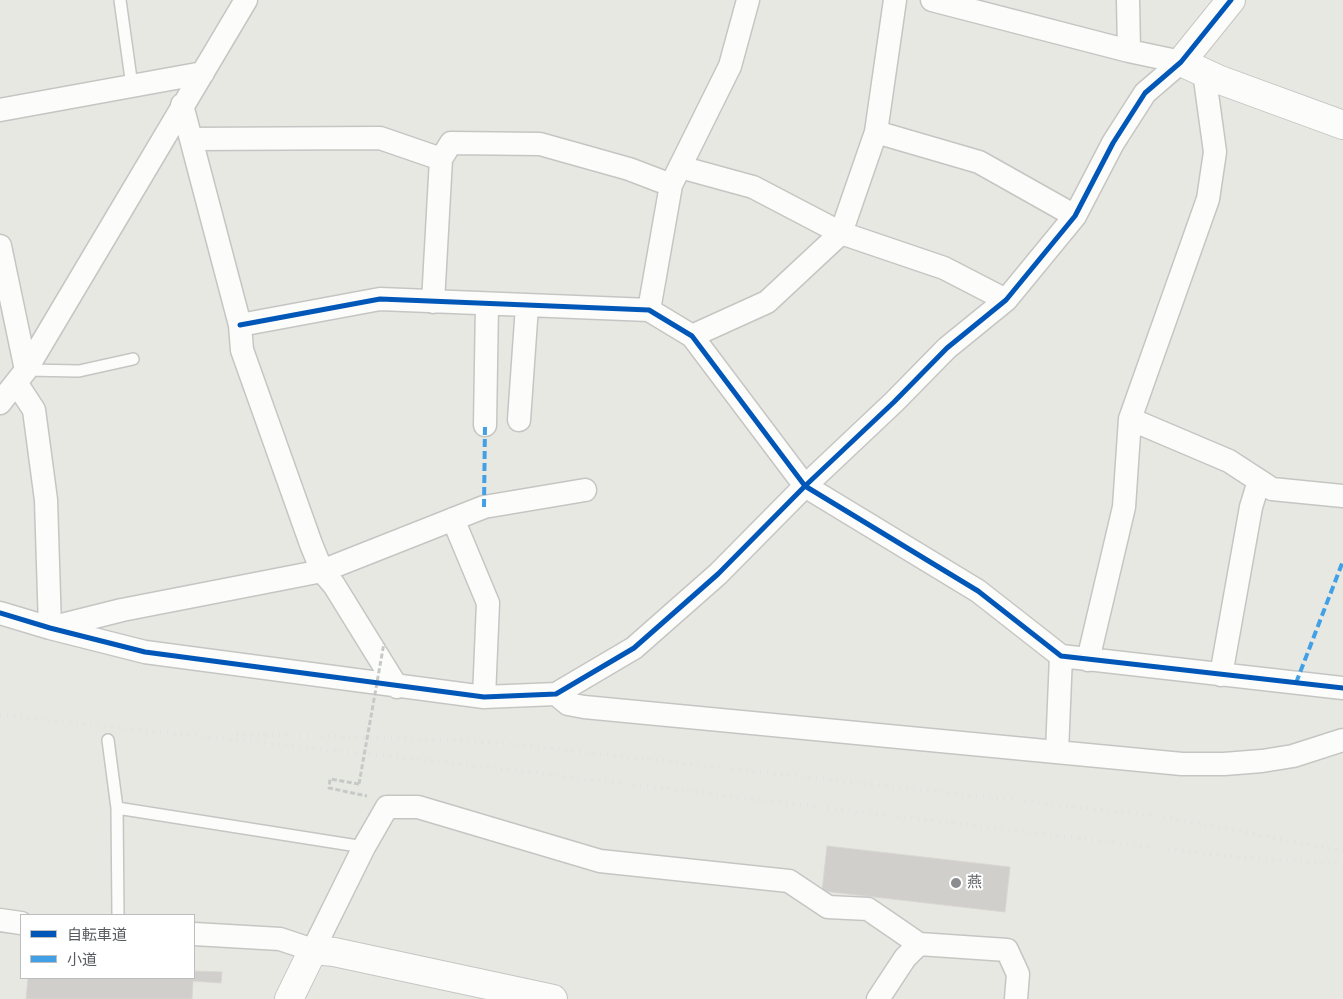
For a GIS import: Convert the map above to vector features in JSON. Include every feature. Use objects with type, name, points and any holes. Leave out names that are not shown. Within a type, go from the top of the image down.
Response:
[{"type":"street","points":[[0,403],[21,377],[246,0]]},
{"type":"street","points":[[649,310],[675,176],[730,66],[748,0]]},
{"type":"street","points":[[692,336],[767,302],[841,233],[876,132],[895,0]]},
{"type":"street","points":[[932,0],[1192,67],[1343,124]]},
{"type":"street","points":[[1128,0],[1129,51]]},
{"type":"street","points":[[0,613],[145,652],[397,687],[484,697],[556,694],[634,648],[718,574],[805,486],[894,402],[947,348],[1006,300],[1075,216],[1112,142],[1145,93],[1192,67],[1231,0]]},
{"type":"street","points":[[1088,660],[1124,507],[1130,419],[1208,199],[1215,152],[1192,67]]},
{"type":"street","points":[[0,110],[203,74]]},
{"type":"street","points":[[182,105],[240,325],[242,350],[322,571],[334,585],[397,687]]},
{"type":"street","points":[[876,132],[979,162],[1075,216]]},
{"type":"street","points":[[191,139],[380,138],[441,159]]},
{"type":"street","points":[[433,302],[441,159],[451,143],[540,144],[629,169],[752,187],[841,233],[944,268],[1006,300]]},
{"type":"street","points":[[0,246],[21,377],[34,410],[46,500],[50,628]]},
{"type":"street","points":[[240,325],[380,299],[649,310],[692,336],[805,486],[978,591],[1061,656],[1343,688]]},
{"type":"street","points":[[485,425],[488,304]]},
{"type":"street","points":[[519,420],[527,306]]},
{"type":"street","points":[[1130,419],[1229,461],[1272,489],[1343,496]]},
{"type":"street","points":[[1221,674],[1251,507],[1260,481]]},
{"type":"street","points":[[50,628],[122,610],[322,571],[484,507],[585,490]]},
{"type":"street","points":[[454,519],[488,603],[484,697]]},
{"type":"street","points":[[1057,752],[1061,656]]},
{"type":"street","points":[[556,694],[568,704],[584,707],[1182,764],[1224,764],[1262,761],[1294,756],[1343,740]]},
{"type":"street","points":[[289,999],[364,846],[387,807],[418,807],[600,861],[789,881],[828,907],[868,909],[919,944],[1007,950],[1018,974],[1016,999]]},
{"type":"street","points":[[0,920],[20,923]]},
{"type":"street","points":[[195,934],[280,939],[313,950],[334,952],[553,999]]},
{"type":"street","points":[[878,999],[905,958],[919,944]]},
{"type":"lane","points":[[120,0],[132,86]]},
{"type":"lane","points":[[21,377],[79,371],[133,359]]},
{"type":"lane","points":[[108,740],[116,808],[118,914]]},
{"type":"lane","points":[[116,808],[364,846]]},
{"type":"path","points":[[364,794],[329,788],[330,780],[359,784],[384,643]]},
{"type":"building","points":[[827,846],[1010,867],[1005,912],[822,891]]},
{"type":"building","points":[[195,971],[222,972],[221,983],[193,981],[192,999],[26,999],[28,979],[195,979]]},
{"type":"railway","points":[[0,715],[453,763],[1234,857],[1343,864]]},
{"type":"railway","points":[[237,734],[457,740],[510,744],[1165,817],[1343,851]]},
{"type":"marked path","points":[[484,507],[485,425]]},
{"type":"marked path","points":[[1296,683],[1343,561]]},
{"type":"cycle path","points":[[0,613],[145,652],[484,697],[556,694],[634,648],[718,574],[805,486],[894,402],[947,348],[1006,300],[1075,216],[1113,143],[1145,93],[1181,62],[1231,0]]},
{"type":"cycle path","points":[[240,325],[380,299],[649,310],[692,336],[805,486],[978,591],[1061,656],[1343,688]]},
{"type":"place","name":"燕","points":[[956,883]]}]
